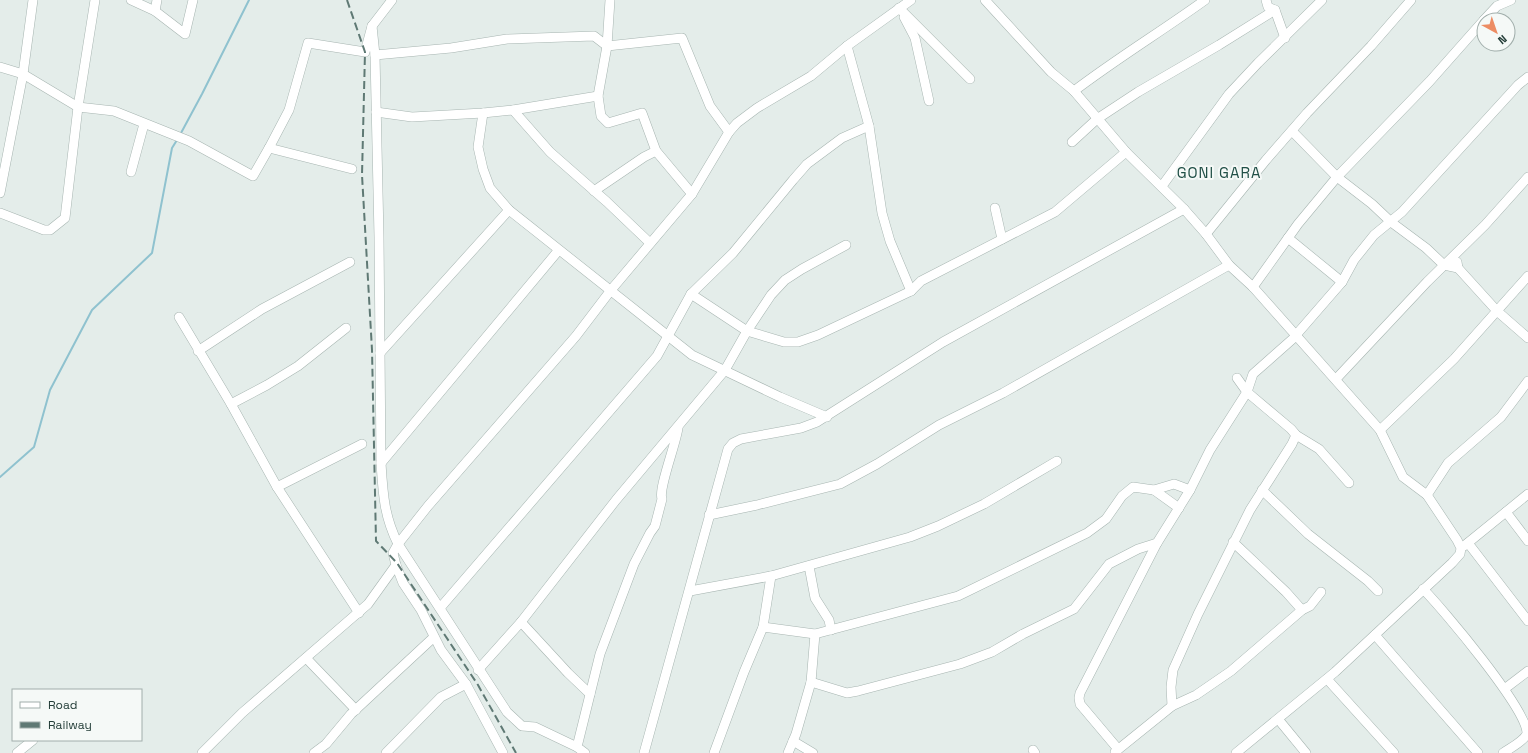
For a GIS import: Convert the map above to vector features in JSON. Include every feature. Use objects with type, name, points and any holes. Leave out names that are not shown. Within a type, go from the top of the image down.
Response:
[{"type":"street","points":[[0,193],[22,74],[33,0]]},
{"type":"street","points":[[0,213],[44,230],[50,230],[65,218],[78,107],[95,0]]},
{"type":"street","points":[[131,0],[155,11],[185,34],[193,0]]},
{"type":"street","points":[[155,11],[157,0]]},
{"type":"street","points":[[0,67],[22,74],[78,107],[114,111],[189,141],[253,176],[289,110],[308,43],[365,52],[372,26],[392,0]]},
{"type":"street","points":[[610,0],[607,46],[598,96],[601,116],[608,123],[642,113],[656,151],[692,194]]},
{"type":"street","points":[[503,753],[466,684],[440,650],[421,610],[403,583],[393,553],[398,544],[428,506],[576,336],[611,290],[692,194],[729,132],[737,123],[757,108],[811,76],[847,46],[911,0]]},
{"type":"street","points":[[985,0],[1051,72],[1074,91],[1126,152],[1184,209],[1206,234],[1229,265],[1253,287],[1336,379],[1380,430],[1403,477],[1427,495],[1457,540],[1464,545],[1528,621]]},
{"type":"street","points":[[1074,91],[1205,0]]},
{"type":"street","points":[[1266,0],[1268,6],[1275,10],[1285,38]]},
{"type":"street","points":[[1162,186],[1229,94],[1322,0]]},
{"type":"street","points":[[1206,234],[1292,131],[1371,46],[1411,0]]},
{"type":"street","points":[[1491,12],[1497,6],[1511,0]]},
{"type":"street","points":[[899,8],[970,79]]},
{"type":"street","points":[[899,8],[915,38],[929,101]]},
{"type":"street","points":[[1072,142],[1097,119],[1138,92],[1219,45],[1275,10]]},
{"type":"street","points":[[372,26],[375,56],[380,353],[380,463],[383,499],[390,528],[398,544],[478,670],[512,718],[522,726],[535,727],[577,747],[585,753]]},
{"type":"street","points":[[1253,287],[1288,238],[1337,178],[1430,81],[1476,29]]},
{"type":"street","points":[[375,56],[451,48],[507,39],[594,36],[607,46],[682,38],[710,106],[729,132]]},
{"type":"street","points":[[847,46],[869,126],[882,213],[890,241],[911,291]]},
{"type":"street","points":[[1321,592],[1310,606],[1302,610],[1231,670],[1196,695],[1172,706],[1116,751],[1080,704],[1080,693],[1157,543],[1190,490],[1210,450],[1247,392],[1253,374],[1296,335],[1342,282],[1354,260],[1374,235],[1402,212],[1518,85],[1528,77]]},
{"type":"street","points":[[376,112],[412,117],[483,113],[513,110],[598,96]]},
{"type":"street","points":[[513,110],[550,152],[650,243]]},
{"type":"street","points":[[483,113],[478,147],[483,169],[490,188],[509,210],[558,251],[668,334],[692,355],[780,397],[827,417]]},
{"type":"street","points":[[132,172],[144,124]]},
{"type":"street","points":[[440,608],[657,356],[691,294],[733,253],[808,164],[842,138],[869,126]]},
{"type":"street","points":[[1292,131],[1337,178],[1372,204],[1391,222],[1444,265],[1458,268]]},
{"type":"street","points":[[269,148],[352,169]]},
{"type":"street","points":[[594,191],[644,157],[656,151]]},
{"type":"street","points":[[691,294],[747,331],[784,342],[798,342],[818,335],[911,291],[921,281],[1055,212],[1126,152]]},
{"type":"street","points":[[1336,379],[1528,177]]},
{"type":"street","points":[[995,208],[1002,239]]},
{"type":"street","points":[[644,753],[690,591],[709,515],[728,449],[733,443],[741,439],[801,428],[827,417],[943,342],[1184,209]]},
{"type":"street","points":[[380,353],[509,210]]},
{"type":"street","points":[[1288,238],[1342,282]]},
{"type":"street","points":[[478,670],[521,622],[616,500],[725,370],[747,331],[771,295],[785,280],[846,245]]},
{"type":"street","points":[[380,463],[558,251]]},
{"type":"street","points":[[1454,256],[1458,268],[1497,311],[1528,338]]},
{"type":"street","points":[[198,351],[262,309],[350,262]]},
{"type":"street","points":[[709,515],[757,506],[840,484],[877,464],[939,425],[1002,393],[1229,265]]},
{"type":"street","points":[[1380,430],[1454,359],[1528,276]]},
{"type":"street","points":[[179,317],[231,404],[277,488],[359,613]]},
{"type":"street","points":[[231,404],[267,385],[298,366],[346,328]]},
{"type":"street","points":[[1237,378],[1247,392],[1291,429],[1296,435],[1319,448],[1349,483]]},
{"type":"street","points":[[1427,495],[1448,463],[1500,417],[1528,381]]},
{"type":"street","points":[[577,747],[600,654],[634,564],[655,526],[662,499],[660,495],[676,441],[678,427]]},
{"type":"street","points":[[1172,706],[1171,688],[1173,670],[1198,614],[1233,542],[1262,490],[1292,444],[1296,435]]},
{"type":"street","points":[[277,488],[362,444]]},
{"type":"street","points":[[690,591],[771,576],[910,537],[938,526],[984,504],[1058,461]]},
{"type":"street","points":[[763,627],[815,634],[958,596],[1086,533],[1106,519],[1122,496],[1133,487],[1154,490],[1174,484],[1190,490]]},
{"type":"street","points":[[1154,490],[1179,508]]},
{"type":"street","points":[[1262,490],[1308,534],[1368,581],[1378,591]]},
{"type":"street","points":[[1236,753],[1327,679],[1460,554],[1464,545],[1528,494]]},
{"type":"street","points":[[1506,512],[1528,541]]},
{"type":"street","points":[[1233,542],[1276,582],[1302,610]]},
{"type":"street","points":[[811,682],[847,693],[960,664],[992,652],[1023,634],[1074,609],[1109,564],[1138,549],[1157,543]]},
{"type":"street","points":[[202,753],[242,713],[359,613],[377,593],[396,565]]},
{"type":"street","points":[[809,566],[815,598],[829,620],[831,630]]},
{"type":"street","points":[[714,753],[744,672],[763,627],[771,576]]},
{"type":"street","points":[[1424,589],[1448,614],[1507,687],[1526,721],[1527,733],[1523,739],[1503,753]]},
{"type":"street","points":[[521,622],[568,673],[590,694]]},
{"type":"street","points":[[788,753],[811,682],[815,634]]},
{"type":"street","points":[[1375,635],[1478,753]]},
{"type":"street","points":[[314,753],[326,744],[351,714],[434,637]]},
{"type":"street","points":[[306,658],[356,710]]},
{"type":"street","points":[[1507,687],[1528,671]]},
{"type":"street","points":[[1327,679],[1394,753]]},
{"type":"street","points":[[386,753],[441,697],[466,684]]},
{"type":"street","points":[[1278,719],[1306,753]]},
{"type":"street","points":[[17,753],[32,741]]},
{"type":"street","points":[[793,741],[813,753]]},
{"type":"waterway","points":[[181,133],[249,0]]},
{"type":"waterway","points":[[0,477],[34,447],[50,390],[92,310],[152,253],[172,148],[177,140]]},
{"type":"railway","points":[[347,0],[365,52],[362,175],[372,350],[376,541],[397,563],[478,685],[516,753]]},
{"type":"district","name":"GONI GARA","points":[[1219,172]]}]
